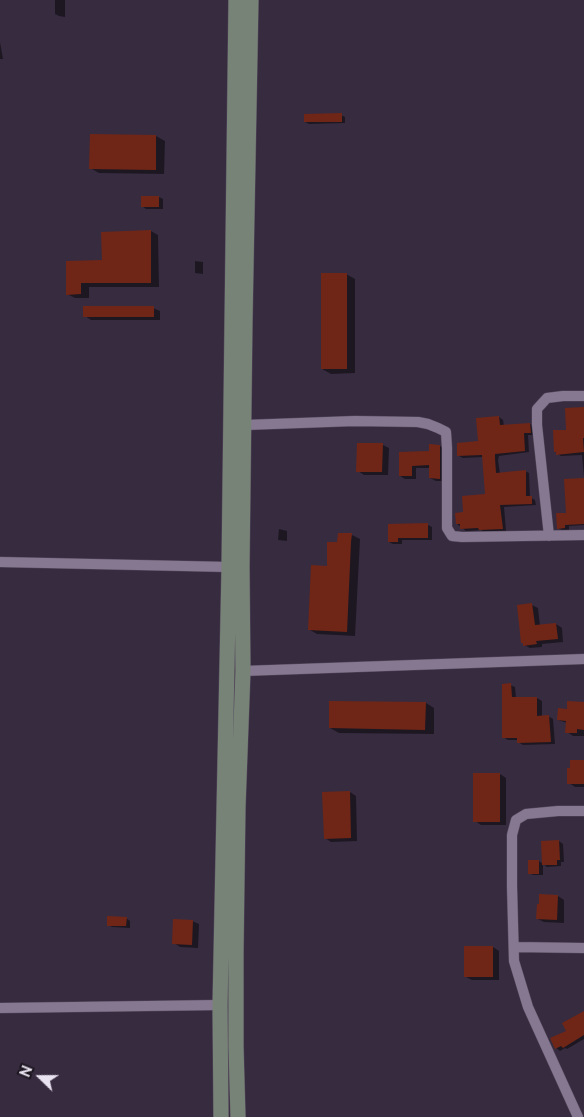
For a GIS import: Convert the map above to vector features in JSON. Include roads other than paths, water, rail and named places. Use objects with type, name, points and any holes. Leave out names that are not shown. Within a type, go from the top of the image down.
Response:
[{"type":"street","points":[[222,1117],[220,1005],[230,567],[236,0]]},
{"type":"street","points":[[238,1117],[236,1046],[238,807],[243,671],[242,567],[250,0]]},
{"type":"street","points":[[549,536],[537,425],[538,409],[547,398],[584,396]]},
{"type":"street","points":[[244,425],[373,421],[418,422],[438,428],[446,432],[447,528],[452,536],[584,535]]},
{"type":"street","points":[[0,562],[230,567]]},
{"type":"street","points":[[243,671],[584,659]]},
{"type":"street","points":[[578,1117],[528,1007],[514,961],[512,835],[516,820],[526,814],[584,811]]},
{"type":"street","points":[[514,946],[584,948]]},
{"type":"street","points":[[0,1008],[220,1005]]}]
